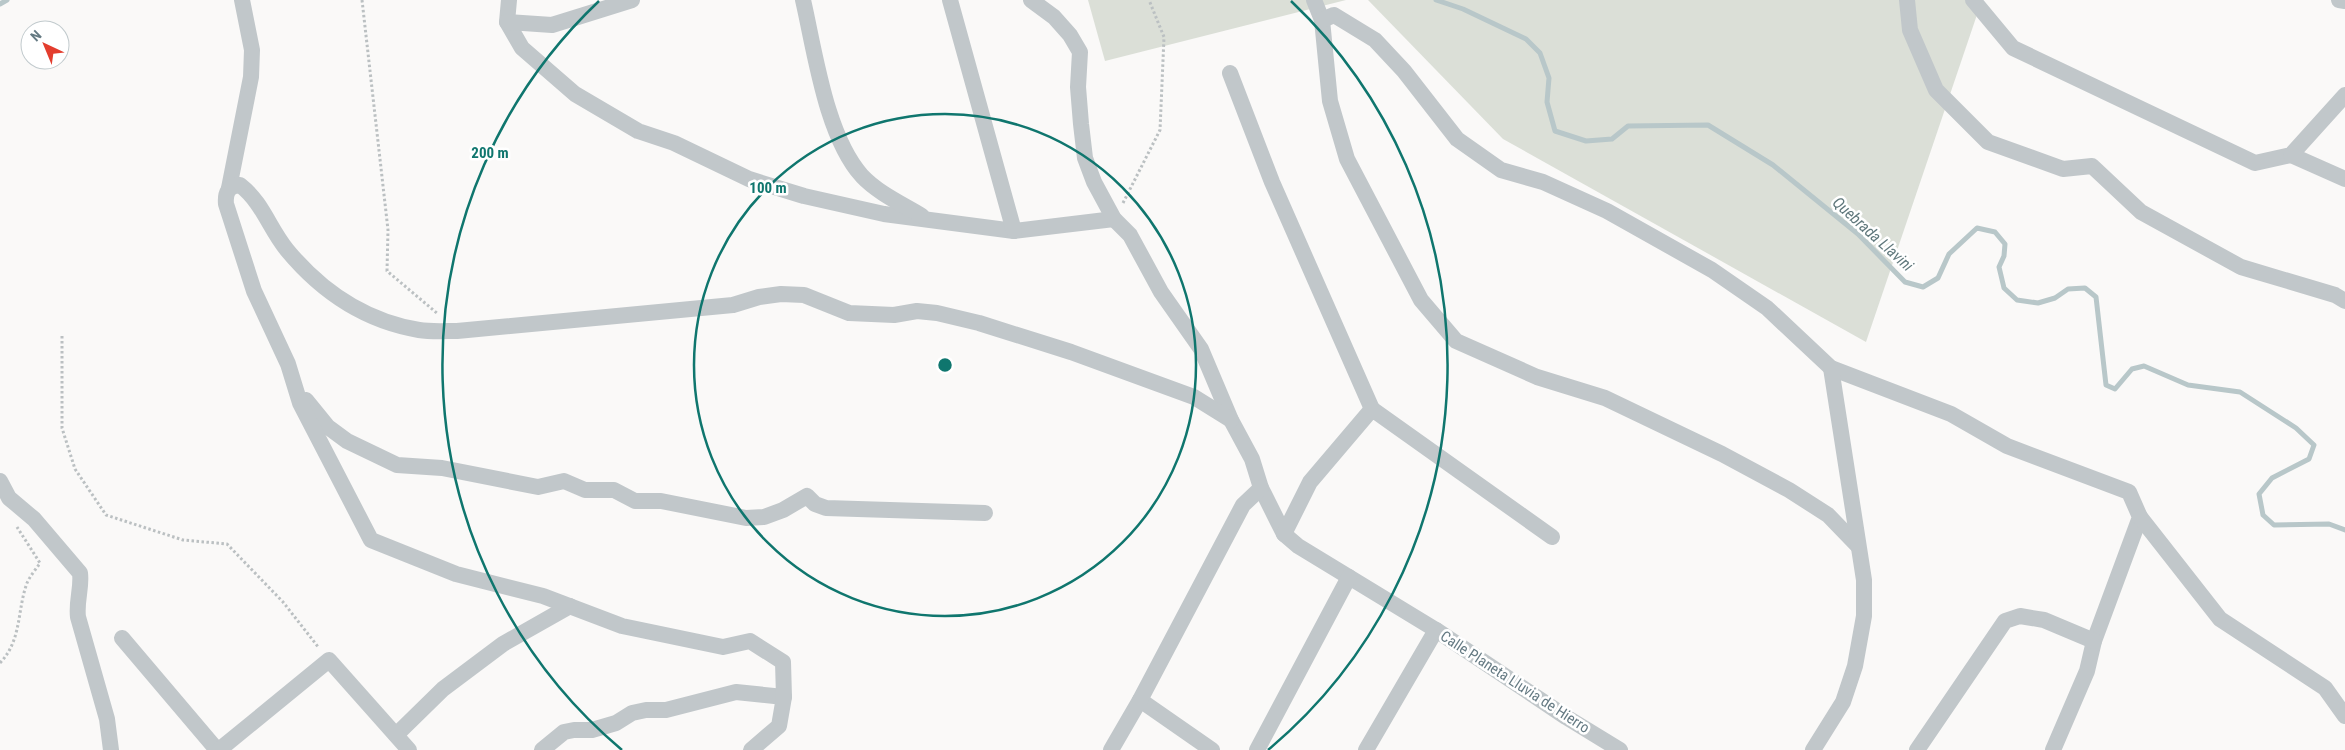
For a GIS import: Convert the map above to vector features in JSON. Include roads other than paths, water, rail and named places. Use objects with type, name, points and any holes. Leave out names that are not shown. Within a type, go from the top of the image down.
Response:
[{"type":"street","points":[[242,0],[252,50],[251,77],[229,188],[225,194],[226,204],[254,291],[292,377],[300,403],[371,540],[456,574],[543,596],[622,626],[723,647],[750,641],[783,662],[784,697],[778,726],[751,750]]},
{"type":"street","points":[[509,0],[507,22],[522,48],[575,94],[638,131],[674,143],[749,179],[795,193],[884,214],[1014,232],[1114,218]]},
{"type":"street","points":[[507,22],[552,26],[632,0]]},
{"type":"street","points":[[803,0],[830,114],[845,154],[862,177],[926,219]]},
{"type":"street","points":[[950,0],[1014,232]]},
{"type":"street","points":[[1031,0],[1054,17],[1070,35],[1080,52],[1078,87],[1085,158],[1094,182],[1114,218],[1130,236],[1161,292],[1202,349],[1231,420],[1252,459],[1261,488],[1284,534]]},
{"type":"street","points":[[1314,0],[1322,20],[1330,101],[1347,159],[1421,300],[1456,341],[1537,377],[1605,398],[1722,454],[1789,490],[1828,515],[1858,545]]},
{"type":"street","points":[[1907,0],[1910,30],[1936,90],[1988,142],[2064,169],[2092,166],[2141,212],[2242,267],[2335,295],[2345,300]]},
{"type":"street","points":[[1973,0],[2013,48],[2255,163],[2291,155],[2345,95]]},
{"type":"street","points":[[2339,0],[2345,1]]},
{"type":"street","points":[[1322,20],[1334,15],[1375,40],[1404,71],[1456,139],[1501,170],[1543,182],[1607,212],[1712,270],[1767,308],[1831,368],[1951,414],[2007,446],[2129,492],[2140,517],[2220,619],[2325,688],[2345,716]]},
{"type":"street","points":[[1230,73],[1272,182],[1372,410],[1552,537]]},
{"type":"street","points":[[2291,155],[2345,179]]},
{"type":"street","points":[[229,188],[240,185],[258,201],[286,249],[331,291],[360,312],[387,322],[420,330],[457,331],[733,305],[759,297],[781,294],[804,295],[849,313],[894,315],[917,311],[937,313],[979,323],[1071,352],[1194,398],[1231,420]]},
{"type":"street","points":[[1813,750],[1843,702],[1855,666],[1864,616],[1864,580],[1831,368]]},
{"type":"street","points":[[292,377],[307,402],[328,427],[347,441],[397,465],[442,468],[538,487],[564,481],[585,490],[614,490],[635,502],[661,501],[746,518],[764,517],[783,510],[807,496],[815,504],[826,508],[985,513]]},
{"type":"street","points":[[1284,534],[1310,482],[1372,410]]},
{"type":"street","points":[[0,482],[10,498],[34,519],[80,573],[81,583],[76,604],[77,610],[107,720],[111,750]]},
{"type":"street","points":[[1111,750],[1140,700],[1243,505],[1261,488]]},
{"type":"street","points":[[2053,750],[2087,670],[2094,641],[2140,517]]},
{"type":"street","name":"Calle Planeta Lluvia de Hierro","points":[[1284,534],[1298,546],[1436,630],[1566,717],[1620,750]]},
{"type":"street","points":[[1257,750],[1349,577]]},
{"type":"street","points":[[396,735],[443,689],[503,644],[570,606]]},
{"type":"street","points":[[1917,750],[2005,621],[2020,616],[2044,620],[2094,641]]},
{"type":"street","points":[[1366,750],[1436,630]]},
{"type":"street","points":[[122,638],[218,750],[329,660],[409,750]]},
{"type":"street","points":[[542,750],[564,732],[592,730],[616,723],[632,713],[646,710],[666,710],[736,692],[784,697]]},
{"type":"street","points":[[1140,700],[1212,750]]},
{"type":"waterway","points":[[0,4],[7,0]]},
{"type":"waterway","name":"Quebrada Llavini","points":[[1436,0],[1463,9],[1526,39],[1540,53],[1549,78],[1547,102],[1555,131],[1586,141],[1612,139],[1628,126],[1708,125],[1773,165],[1858,234],[1905,282],[1923,287],[1938,278],[1949,254],[1977,228],[1995,232],[2005,244],[2004,256],[1999,267],[2004,288],[2017,300],[2038,303],[2055,298],[2068,289],[2085,288],[2096,297],[2106,385],[2115,389],[2132,369],[2144,366],[2188,385],[2240,392],[2296,428],[2314,445],[2309,459],[2272,478],[2259,494],[2263,515],[2274,525],[2329,524],[2345,530]]}]
